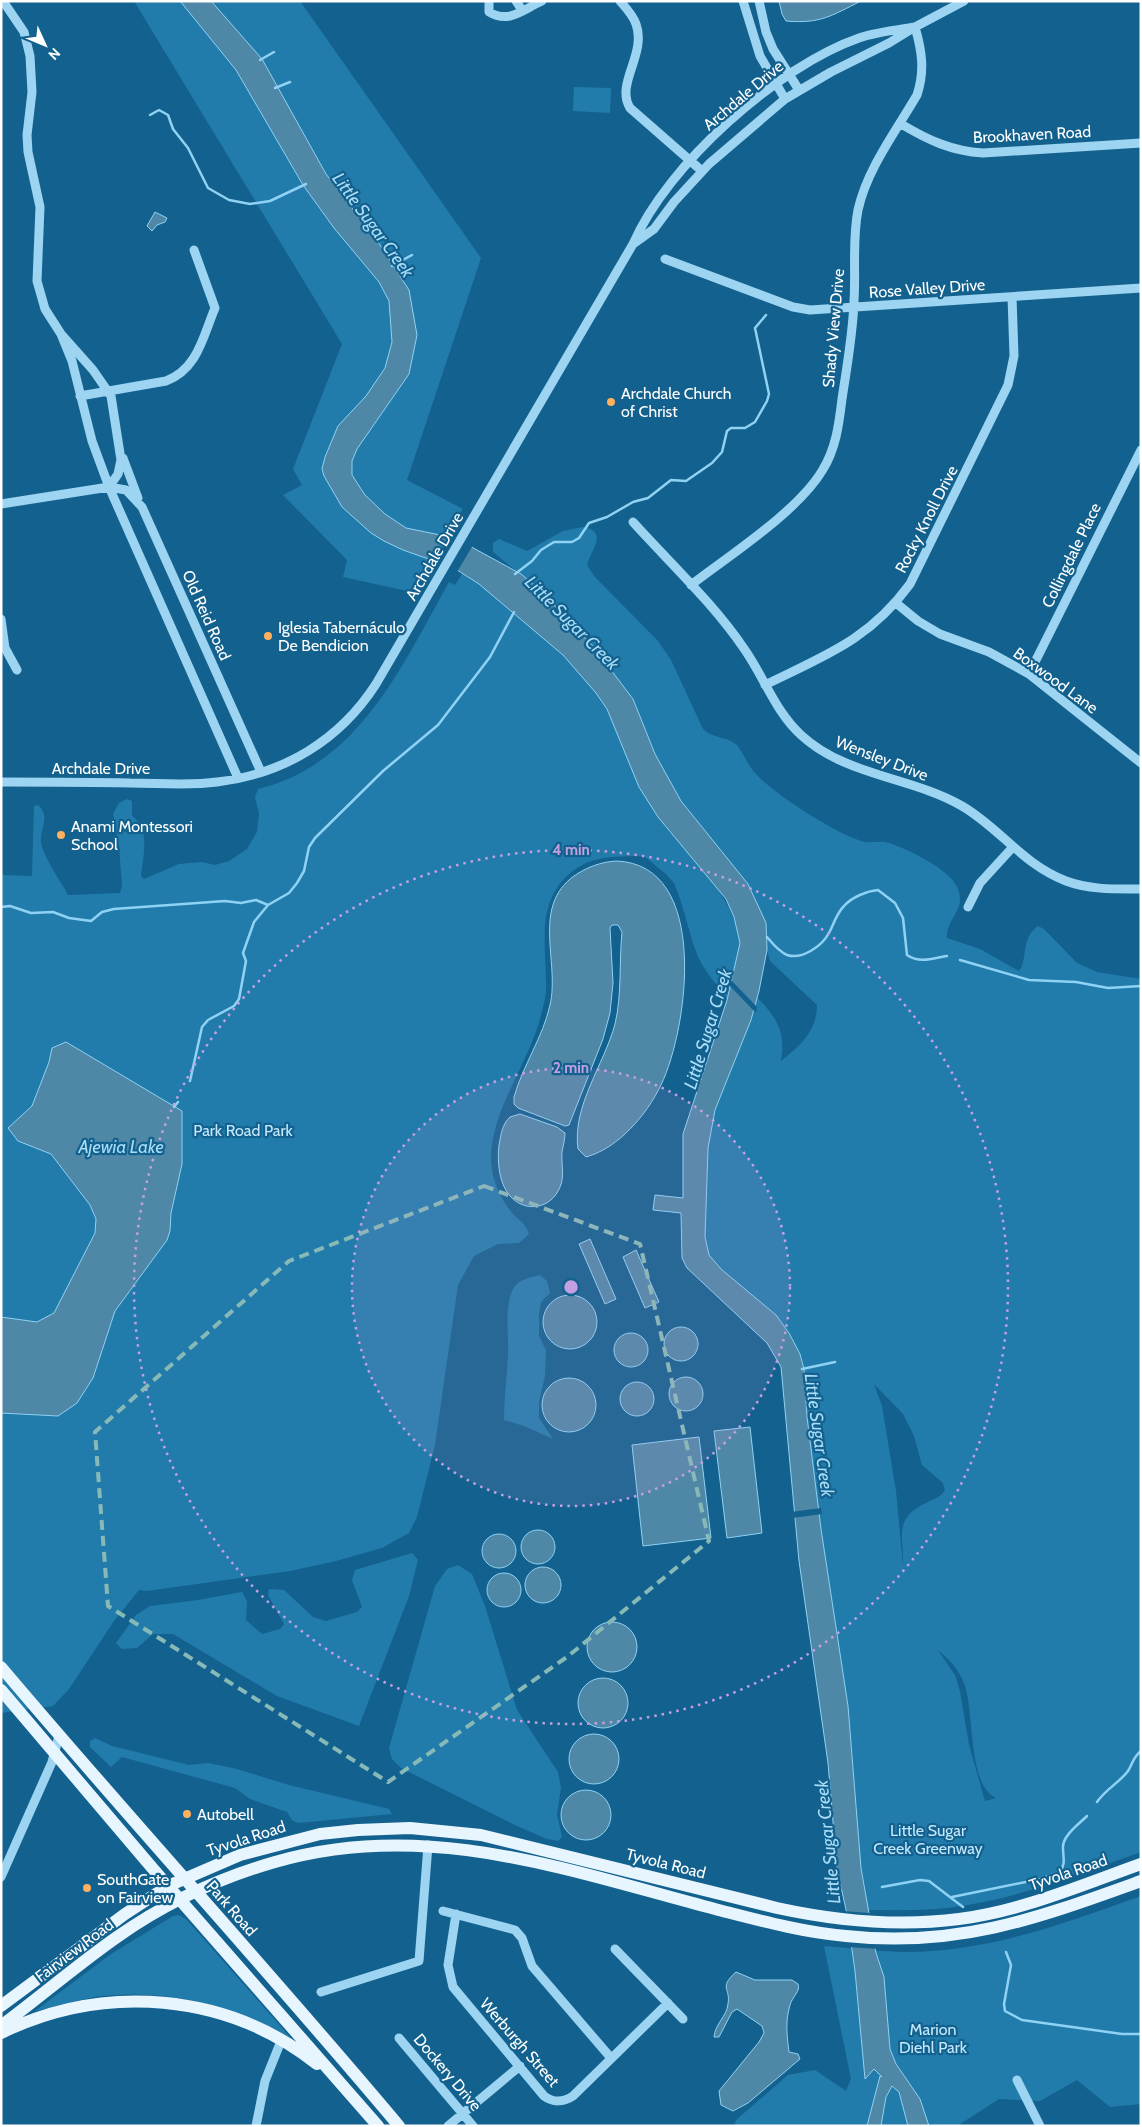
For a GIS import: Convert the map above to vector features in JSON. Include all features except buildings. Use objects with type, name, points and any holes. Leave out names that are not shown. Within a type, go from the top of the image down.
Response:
[{"type":"main road","name":"Park Road","points":[[1,1667],[59,1736],[299,2008],[399,2126]]},
{"type":"main road","name":"Park Road","points":[[1,1690],[168,1886],[378,2126]]},
{"type":"main road","name":"Tyvola Road","points":[[184,1877],[240,1855],[298,1838],[358,1830],[427,1829],[481,1835],[522,1844],[748,1902],[822,1916],[892,1922],[933,1922],[987,1914],[1038,1900],[1141,1864]]},
{"type":"main road","name":"Tyvola Road","points":[[196,1892],[258,1867],[310,1853],[365,1845],[428,1845],[502,1855],[762,1921],[824,1933],[896,1939],[934,1938],[991,1930],[1042,1916],[1141,1881]]},
{"type":"main road","name":"Fairview Road","points":[[1,2006],[125,1914],[184,1877]]},
{"type":"main road","name":"Fairview Road","points":[[1,2026],[118,1936],[180,1899],[196,1892]]},
{"type":"main road","points":[[1,2033],[37,2018],[71,2008],[142,2000],[182,2004],[214,2011],[246,2022],[314,2062],[346,2088]]},
{"type":"street","points":[[3,1],[24,32],[30,56],[32,92],[27,135],[28,152],[40,207],[36,256],[38,285],[45,309],[61,334],[94,370],[108,391],[121,453],[142,507]]},
{"type":"street","points":[[489,1],[489,12],[499,18],[509,18],[542,1]]},
{"type":"street","points":[[516,1],[522,10]]},
{"type":"street","points":[[620,1],[636,23],[639,38],[637,54],[625,91],[626,102],[630,108],[691,160],[702,172]]},
{"type":"street","points":[[743,1],[760,56],[785,99]]},
{"type":"street","points":[[759,1],[773,49],[799,90]]},
{"type":"street","name":"Archdale Drive","points":[[633,244],[654,228],[674,202],[702,172],[744,132],[785,99],[964,1]]},
{"type":"street","points":[[748,21],[763,17]]},
{"type":"street","name":"Archdale Drive","points":[[1,782],[202,783],[238,778],[284,765],[307,753],[332,735],[355,712],[376,684],[633,244],[643,221],[691,160],[747,107],[789,75],[831,50],[859,38],[915,27]]},
{"type":"street","name":"Shady View Drive","points":[[691,585],[801,497],[823,470],[837,435],[854,308],[855,228],[858,208],[873,170],[917,96],[923,71],[921,50],[915,27]]},
{"type":"street","name":"Brookhaven Road","points":[[901,124],[940,146],[965,152],[983,153],[1141,143]]},
{"type":"street","points":[[80,396],[166,381],[177,376],[192,364],[215,308],[194,250]]},
{"type":"street","name":"Rose Valley Drive","points":[[665,259],[793,307],[827,310],[1141,288]]},
{"type":"street","name":"Rocky Knoll Drive","points":[[766,686],[847,645],[866,632],[896,603],[916,574],[1008,385],[1014,356],[1012,297]]},
{"type":"street","points":[[61,334],[72,361],[92,441],[109,487],[238,778]]},
{"type":"street","name":"Collingdale Place","points":[[1029,674],[1141,450]]},
{"type":"street","points":[[109,487],[120,468],[121,453]]},
{"type":"street","points":[[1,504],[109,487]]},
{"type":"street","name":"Old Reid Road","points":[[109,487],[126,490],[142,507],[261,772]]},
{"type":"street","name":"Wensley Drive","points":[[633,522],[691,585],[745,650],[788,723],[816,748],[848,763],[942,796],[961,805],[978,817],[1032,864],[1068,881],[1091,887],[1141,890]]},
{"type":"street","name":"Boxwood Lane","points":[[896,603],[918,621],[940,634],[989,652],[1029,674],[1140,761]]},
{"type":"street","points":[[1,619],[5,648],[17,670]]},
{"type":"street","points":[[968,907],[980,883],[1012,848]]},
{"type":"street","points":[[1,1877],[55,1752],[59,1736]]},
{"type":"street","points":[[321,1992],[420,1961],[428,1845]]},
{"type":"street","points":[[443,1911],[508,1926],[515,1930],[522,1938],[532,1966],[611,2058]]},
{"type":"street","name":"Werburgh Street","points":[[456,1914],[448,1965],[451,1983],[545,2096],[557,2101],[573,2096],[668,2003]]},
{"type":"street","points":[[615,1949],[683,2019]]},
{"type":"street","name":"Dockery Drive","points":[[399,2038],[473,2126]]},
{"type":"street","points":[[256,2126],[265,2081],[281,2041]]},
{"type":"street","points":[[448,2126],[520,2066]]},
{"type":"street","points":[[1017,2080],[1040,2126]]},
{"type":"highlighted area","points":[[484,1186],[640,1244],[709,1541],[567,1657],[388,1782],[108,1606],[95,1432],[289,1261]]},
{"type":"green space","points":[[134,1],[300,1],[481,258],[407,480],[463,509],[412,592],[343,577],[347,560],[283,495],[302,485],[293,469],[342,344]]},
{"type":"green space","points":[[574,87],[611,88],[610,113],[573,111]]},
{"type":"green space","name":"Little Sugar Creek Greenway","points":[[583,527],[591,529],[595,533],[597,537],[596,542],[587,565],[594,576],[658,641],[671,660],[703,729],[737,745],[756,774],[764,782],[785,798],[834,829],[858,840],[885,842],[903,848],[934,865],[951,878],[956,885],[960,900],[959,907],[950,924],[947,938],[980,949],[1019,971],[1022,967],[1026,943],[1032,931],[1038,926],[1044,929],[1077,963],[1097,972],[1141,979],[1141,1852],[1045,1886],[996,1899],[937,1909],[867,1910],[861,1868],[848,1706],[821,1529],[807,1417],[804,1369],[800,1354],[789,1333],[776,1315],[721,1269],[709,1255],[705,1237],[708,1148],[715,1110],[751,1020],[757,997],[775,1019],[781,1033],[781,1061],[801,1044],[811,1030],[817,1005],[770,961],[767,950],[766,923],[748,884],[681,801],[655,754],[633,699],[592,645],[542,592],[493,552],[493,543],[499,539],[527,551],[563,531]],"holes":[[[874,1384],[903,1414],[914,1436],[922,1465],[943,1483],[945,1490],[939,1496],[916,1509],[904,1522],[902,1529],[903,1566],[896,1491],[882,1406]],[[938,1650],[953,1665],[964,1683],[970,1711],[973,1746],[980,1778],[987,1790],[996,1798],[985,1801],[969,1745],[960,1691],[955,1675]]]},
{"type":"green space","name":"Park Road Park","points":[[464,571],[561,653],[595,691],[614,723],[643,790],[658,816],[706,874],[728,906],[735,923],[740,946],[727,1000],[700,960],[674,883],[644,856],[611,857],[591,861],[581,865],[563,880],[549,905],[546,918],[546,992],[541,1015],[528,1053],[501,1111],[491,1150],[493,1176],[499,1193],[529,1234],[519,1243],[498,1244],[474,1256],[458,1285],[435,1445],[417,1517],[409,1533],[382,1548],[290,1571],[147,1591],[139,1590],[114,1621],[69,1689],[53,1706],[1,1713],[1,873],[4,875],[32,876],[34,806],[38,805],[44,814],[41,837],[42,848],[68,895],[120,893],[122,886],[119,846],[113,814],[119,803],[127,799],[132,801],[132,816],[142,828],[144,836],[141,876],[144,879],[179,864],[202,862],[215,865],[229,861],[247,849],[257,832],[259,814],[255,797],[258,789],[293,777],[324,758],[351,735],[395,677],[449,582],[455,585]]},
{"type":"green space","points":[[540,1275],[547,1281],[550,1293],[541,1302],[539,1314],[539,1336],[546,1350],[545,1376],[539,1402],[539,1418],[553,1439],[524,1426],[504,1420],[510,1296],[518,1283]]},
{"type":"green space","points":[[412,1553],[418,1560],[409,1596],[359,1726],[277,1696],[173,1634],[153,1634],[137,1648],[122,1649],[116,1643],[136,1615],[150,1606],[242,1592],[247,1601],[246,1620],[262,1634],[280,1629],[284,1624],[268,1595],[269,1589],[284,1590],[313,1617],[326,1621],[357,1612],[362,1607],[352,1580],[355,1570]]},
{"type":"green space","points":[[458,1565],[472,1574],[485,1606],[517,1710],[558,1772],[561,1788],[557,1814],[562,1837],[558,1841],[547,1839],[515,1825],[401,1768],[392,1759],[389,1748],[435,1586],[447,1569]]},
{"type":"green space","points":[[95,1738],[112,1746],[189,1765],[208,1763],[237,1769],[289,1785],[389,1809],[392,1814],[298,1823],[292,1820],[287,1812],[250,1799],[235,1788],[122,1757],[111,1767],[90,1747],[90,1741]]},
{"type":"green space","name":"Marion Diehl Park","points":[[1141,1896],[1141,2104],[1110,2107],[1077,2080],[1040,2101],[999,2099],[957,2126],[734,2126],[736,2120],[788,2075],[815,2070],[846,2091],[851,2079],[824,1946],[907,1952],[967,1947],[1055,1926]]},
{"type":"green space","points":[[179,1915],[186,1919],[291,2038],[269,2026],[223,2008],[200,2002],[151,1995],[102,1996],[35,2011],[111,1954],[173,1916]]},
{"type":"water","points":[[180,1],[211,1],[262,59],[326,174],[380,245],[409,290],[417,335],[409,374],[357,449],[352,461],[352,475],[365,495],[385,514],[406,528],[455,538],[521,574],[542,592],[592,645],[633,699],[655,754],[681,801],[748,884],[766,923],[767,950],[759,991],[751,1020],[715,1110],[708,1148],[705,1237],[709,1255],[721,1269],[776,1315],[789,1333],[800,1354],[804,1369],[807,1417],[821,1529],[848,1706],[861,1868],[876,1953],[884,1977],[890,2049],[896,2064],[920,2099],[929,2126],[908,2126],[899,2092],[892,2086],[886,2097],[881,2126],[867,2126],[880,2076],[882,2077],[874,2069],[865,2079],[855,1971],[847,1914],[837,1869],[828,1763],[799,1561],[781,1367],[767,1343],[687,1268],[682,1258],[681,1213],[653,1210],[655,1195],[683,1198],[683,1134],[727,1000],[740,943],[734,917],[726,899],[658,817],[639,787],[607,709],[596,693],[563,655],[479,584],[454,568],[403,550],[384,541],[371,533],[342,507],[322,469],[338,426],[366,396],[385,368],[392,342],[389,301],[379,282],[334,228],[303,185],[236,70]]},
{"type":"water","points":[[779,1],[861,1],[825,18],[798,22],[786,21]]},
{"type":"water","points":[[155,212],[167,218],[165,222],[157,225],[152,231],[147,226]]},
{"type":"water","points":[[616,861],[646,869],[667,889],[679,918],[684,953],[684,990],[679,1027],[671,1059],[655,1096],[640,1118],[621,1138],[598,1153],[586,1157],[578,1149],[577,1133],[584,1101],[615,1024],[620,990],[622,932],[618,925],[612,925],[610,928],[613,983],[610,1013],[603,1039],[569,1125],[565,1126],[518,1108],[514,1104],[514,1097],[522,1074],[543,1028],[550,1005],[552,971],[550,919],[554,903],[561,889],[574,876],[605,862]]},
{"type":"water","name":"Ajewia Lake","points":[[66,1042],[182,1111],[182,1164],[167,1240],[115,1311],[93,1378],[77,1403],[58,1416],[1,1413],[1,1317],[37,1322],[54,1313],[95,1233],[96,1219],[90,1205],[51,1154],[18,1141],[8,1128],[32,1106],[49,1062],[52,1048]]},
{"type":"water","points":[[520,1114],[557,1127],[565,1133],[560,1187],[551,1200],[538,1206],[531,1207],[516,1202],[506,1191],[501,1179],[498,1151],[502,1130],[510,1117]]},
{"type":"water","points":[[590,1239],[616,1299],[605,1304],[579,1244]]},
{"type":"water","points":[[636,1250],[659,1302],[645,1308],[623,1257]]},
{"type":"water","points":[[565,1295],[575,1295],[585,1299],[593,1307],[597,1322],[593,1337],[585,1345],[575,1349],[565,1349],[555,1345],[547,1337],[543,1327],[543,1317],[547,1307],[555,1299]]},
{"type":"water","points":[[681,1327],[688,1328],[693,1332],[697,1337],[697,1351],[693,1356],[688,1360],[681,1361],[674,1360],[669,1356],[665,1351],[664,1344],[665,1337],[669,1332],[674,1328]]},
{"type":"water","points":[[631,1333],[638,1334],[643,1338],[647,1343],[647,1357],[643,1362],[638,1366],[631,1367],[624,1366],[619,1362],[615,1357],[614,1350],[615,1343],[619,1338],[624,1334]]},
{"type":"water","points":[[686,1377],[693,1378],[698,1382],[702,1387],[702,1401],[698,1406],[693,1410],[686,1411],[679,1410],[674,1406],[670,1401],[669,1394],[670,1387],[674,1382],[679,1378]]},
{"type":"water","points":[[564,1378],[574,1378],[584,1382],[592,1390],[596,1405],[592,1420],[584,1428],[574,1432],[564,1432],[554,1428],[546,1420],[542,1410],[542,1400],[546,1390],[554,1382]]},
{"type":"water","points":[[637,1382],[644,1383],[649,1387],[653,1392],[653,1406],[649,1411],[644,1415],[637,1416],[630,1415],[625,1411],[621,1406],[620,1399],[621,1392],[625,1387],[630,1383]]},
{"type":"water","points":[[750,1427],[762,1533],[727,1538],[714,1431]]},
{"type":"water","points":[[699,1437],[711,1538],[643,1546],[632,1445]]},
{"type":"water","points":[[538,1530],[545,1531],[550,1535],[554,1540],[554,1554],[550,1559],[545,1563],[538,1564],[531,1563],[526,1559],[522,1554],[521,1547],[522,1540],[526,1535],[531,1531]]},
{"type":"water","points":[[499,1534],[506,1535],[511,1539],[515,1544],[515,1558],[511,1563],[506,1567],[499,1568],[492,1567],[487,1563],[483,1558],[482,1551],[483,1544],[487,1539],[492,1535]]},
{"type":"water","points":[[543,1567],[550,1568],[556,1572],[560,1578],[560,1592],[556,1598],[550,1602],[543,1603],[536,1602],[530,1598],[526,1592],[525,1585],[526,1578],[530,1572],[536,1568]]},
{"type":"water","points":[[504,1573],[511,1574],[516,1578],[520,1583],[520,1597],[516,1602],[511,1606],[504,1607],[497,1606],[492,1602],[488,1597],[487,1590],[488,1583],[492,1578],[497,1574]]},
{"type":"water","points":[[612,1622],[621,1624],[632,1633],[637,1647],[635,1656],[626,1667],[612,1672],[603,1670],[592,1661],[587,1647],[589,1638],[598,1627]]},
{"type":"water","points":[[603,1678],[612,1680],[623,1689],[628,1703],[626,1712],[617,1723],[603,1728],[594,1726],[583,1717],[578,1703],[580,1694],[589,1683]]},
{"type":"water","points":[[594,1734],[603,1736],[614,1745],[619,1759],[617,1768],[608,1779],[594,1784],[585,1782],[574,1773],[569,1759],[571,1750],[580,1739]]},
{"type":"water","points":[[586,1790],[595,1792],[606,1801],[611,1815],[609,1824],[600,1835],[586,1840],[577,1838],[566,1829],[561,1815],[563,1806],[572,1795]]},
{"type":"water","points":[[736,1972],[755,1980],[792,1980],[798,1984],[799,1987],[788,2011],[787,2028],[789,2052],[798,2054],[800,2059],[748,2103],[733,2111],[721,2105],[719,2091],[759,2042],[764,2033],[762,2026],[737,2009],[732,2012],[719,2037],[714,2037],[716,2028],[727,2008],[726,1985]]},
{"type":"pier","points":[[450,535],[473,545],[457,572],[434,563]]},
{"type":"pier","points":[[729,978],[757,1007],[756,1013],[728,984]]},
{"type":"pier","points":[[821,1508],[822,1514],[792,1518],[791,1512]]},
{"type":"pier","points":[[843,1911],[870,1913],[878,1949],[849,1947]]},
{"type":"waterway","points":[[260,60],[274,52]]},
{"type":"waterway","points":[[275,88],[290,82]]},
{"type":"waterway","points":[[150,115],[159,110],[168,115],[173,129],[188,148],[208,188],[229,200],[250,204],[270,201],[306,184]]},
{"type":"waterway","name":"Little Sugar Creek","points":[[392,266],[412,255]]},
{"type":"waterway","points":[[515,574],[532,561],[541,550],[554,542],[572,542],[579,538],[589,523],[607,517],[633,502],[648,498],[671,480],[686,481],[712,463],[722,452],[727,431],[731,428],[745,428],[755,422],[769,394],[755,328],[766,315]]},
{"type":"waterway","points":[[190,1081],[202,1027],[208,1020],[234,1006],[239,999],[246,961],[243,953],[254,922],[268,905],[289,893],[297,883],[304,871],[309,847],[315,838],[383,771],[438,725],[490,657],[514,612]]},
{"type":"waterway","points":[[767,937],[778,949],[787,955],[799,956],[805,954],[822,943],[839,912],[847,903],[860,895],[878,890],[895,903],[903,918],[907,955],[922,960],[947,956]]},
{"type":"waterway","points":[[1,907],[10,906],[31,913],[53,912],[69,918],[91,921],[102,912],[114,909],[225,901],[241,903],[256,900],[268,905]]},
{"type":"waterway","points":[[960,960],[1029,980],[1076,982],[1108,988],[1141,986]]},
{"type":"waterway","points":[[174,1107],[178,1102]]},
{"type":"waterway","name":"Little Sugar Creek","points":[[802,1369],[835,1362]]},
{"type":"waterway","points":[[1097,1802],[1125,1775],[1141,1751]]},
{"type":"waterway","points":[[952,1897],[1040,1879],[1060,1872],[1064,1863],[1063,1844],[1065,1839],[1087,1816]]},
{"type":"waterway","points":[[882,1887],[920,1880],[929,1881],[963,1907]]},
{"type":"waterway","points":[[1006,1952],[1011,1965],[1004,2004],[1005,2011],[1022,2020],[1122,2034],[1141,2034]]},
{"type":"place","name":"Archdale Church of Christ","points":[[611,402]]},
{"type":"place","name":"Iglesia Tabernáculo De Bendicion","points":[[268,636]]},
{"type":"place","name":"Anami Montessori School","points":[[61,835]]},
{"type":"place","name":"Autobell","points":[[187,1814]]},
{"type":"place","name":"SouthGate on Fairview","points":[[87,1888]]}]
